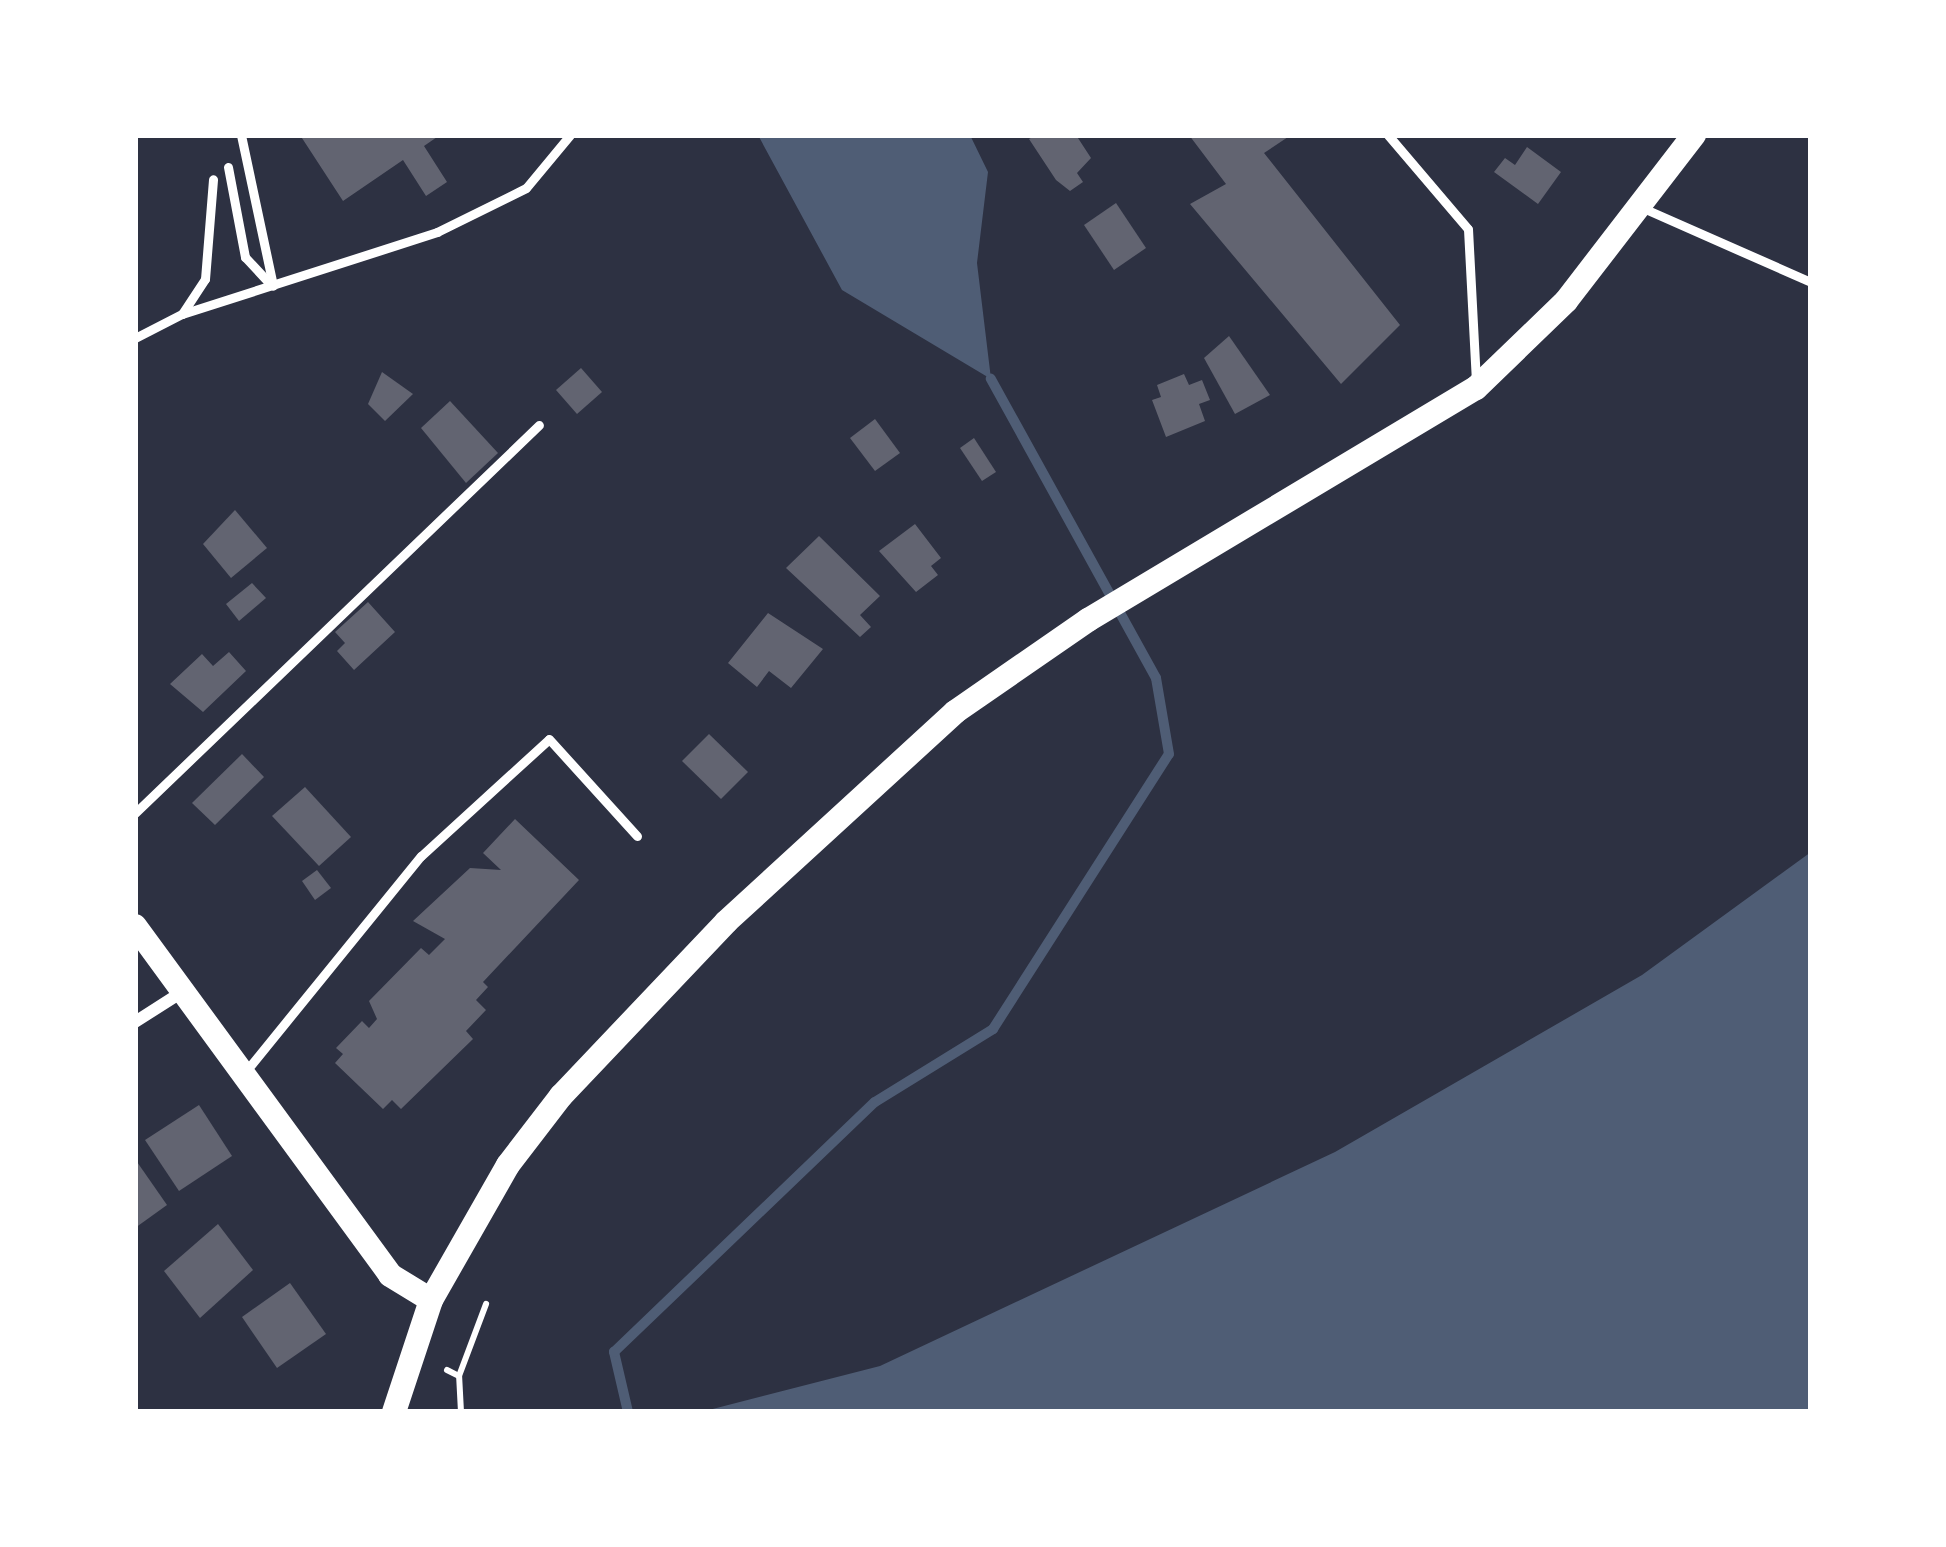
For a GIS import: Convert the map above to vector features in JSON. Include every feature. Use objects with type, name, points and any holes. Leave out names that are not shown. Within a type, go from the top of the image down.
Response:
[{"type":"main road","points":[[394,1412],[431,1300],[508,1165],[650,1000],[877,776],[1088,620],[1476,388],[1566,301],[1694,135]]},
{"type":"main road","points":[[135,926],[390,1275],[431,1300]]},
{"type":"street","points":[[135,1022],[182,992]]},
{"type":"lane","points":[[242,135],[273,286]]},
{"type":"lane","points":[[135,338],[182,314],[437,232],[526,188],[570,135]]},
{"type":"lane","points":[[1388,135],[1468,229],[1476,388]]},
{"type":"lane","points":[[229,167],[245,257],[273,286]]},
{"type":"lane","points":[[182,314],[205,278],[213,179]]},
{"type":"lane","points":[[1642,208],[1811,282]]},
{"type":"lane","points":[[135,813],[539,425]]},
{"type":"lane","points":[[243,1075],[422,856],[550,739],[637,836]]},
{"type":"path","points":[[461,1412],[459,1376],[486,1304]]},
{"type":"path","points":[[447,1370],[459,1376]]},
{"type":"water","points":[[758,135],[970,135],[988,172],[977,263],[991,379],[842,290]]},
{"type":"water","points":[[1811,852],[1811,1412],[701,1412],[880,1366],[1335,1152],[1642,975]]},
{"type":"building","points":[[300,135],[440,135],[424,146],[447,182],[426,196],[403,160],[343,201]]},
{"type":"building","points":[[1076,135],[1091,158],[1077,173],[1083,182],[1070,191],[1056,180],[1029,139]]},
{"type":"building","points":[[1189,135],[1291,135],[1264,153],[1400,325],[1341,384],[1190,204],[1226,184]]},
{"type":"building","points":[[1527,147],[1561,172],[1538,204],[1494,172],[1505,158],[1515,165]]},
{"type":"building","points":[[1116,203],[1146,248],[1114,270],[1084,225]]},
{"type":"building","points":[[1229,336],[1270,395],[1235,414],[1204,358]]},
{"type":"building","points":[[581,368],[602,392],[577,414],[556,390]]},
{"type":"building","points":[[382,372],[413,394],[385,421],[368,404]]},
{"type":"building","points":[[1184,374],[1189,385],[1202,380],[1210,400],[1199,404],[1205,421],[1166,437],[1152,400],[1161,397],[1157,385]]},
{"type":"building","points":[[450,401],[498,453],[466,483],[421,428]]},
{"type":"building","points":[[875,419],[900,453],[875,471],[850,438]]},
{"type":"building","points":[[974,438],[996,472],[982,481],[960,448]]},
{"type":"building","points":[[235,510],[267,548],[231,578],[203,544]]},
{"type":"building","points":[[915,524],[941,558],[931,566],[938,575],[916,592],[879,551]]},
{"type":"building","points":[[819,536],[880,596],[860,615],[871,627],[860,637],[786,568]]},
{"type":"building","points":[[252,583],[266,598],[239,621],[226,604]]},
{"type":"building","points":[[368,602],[395,632],[354,670],[337,651],[345,643],[335,632]]},
{"type":"building","points":[[768,613],[823,649],[791,688],[769,671],[757,687],[728,663]]},
{"type":"building","points":[[229,652],[246,671],[203,712],[170,684],[202,654],[213,666]]},
{"type":"building","points":[[709,734],[748,772],[721,799],[682,761]]},
{"type":"building","points":[[242,754],[264,777],[215,825],[192,803]]},
{"type":"building","points":[[305,787],[351,837],[319,866],[272,816]]},
{"type":"building","points":[[515,819],[579,880],[483,982],[488,987],[476,1000],[486,1010],[466,1031],[473,1039],[401,1109],[392,1100],[383,1109],[335,1063],[343,1054],[336,1048],[362,1021],[369,1028],[377,1019],[369,1001],[421,948],[429,955],[445,939],[413,921],[470,868],[501,870],[483,853]]},
{"type":"building","points":[[317,870],[331,888],[315,900],[302,881]]},
{"type":"building","points":[[199,1105],[232,1156],[179,1191],[145,1140]]},
{"type":"building","points":[[135,1159],[167,1205],[135,1228]]},
{"type":"building","points":[[218,1224],[253,1270],[200,1318],[164,1271]]},
{"type":"building","points":[[290,1283],[326,1334],[277,1368],[242,1317]]},
{"type":"waterway","points":[[628,1412],[614,1352],[875,1102],[993,1029],[1169,754],[1156,678],[991,379]]}]
